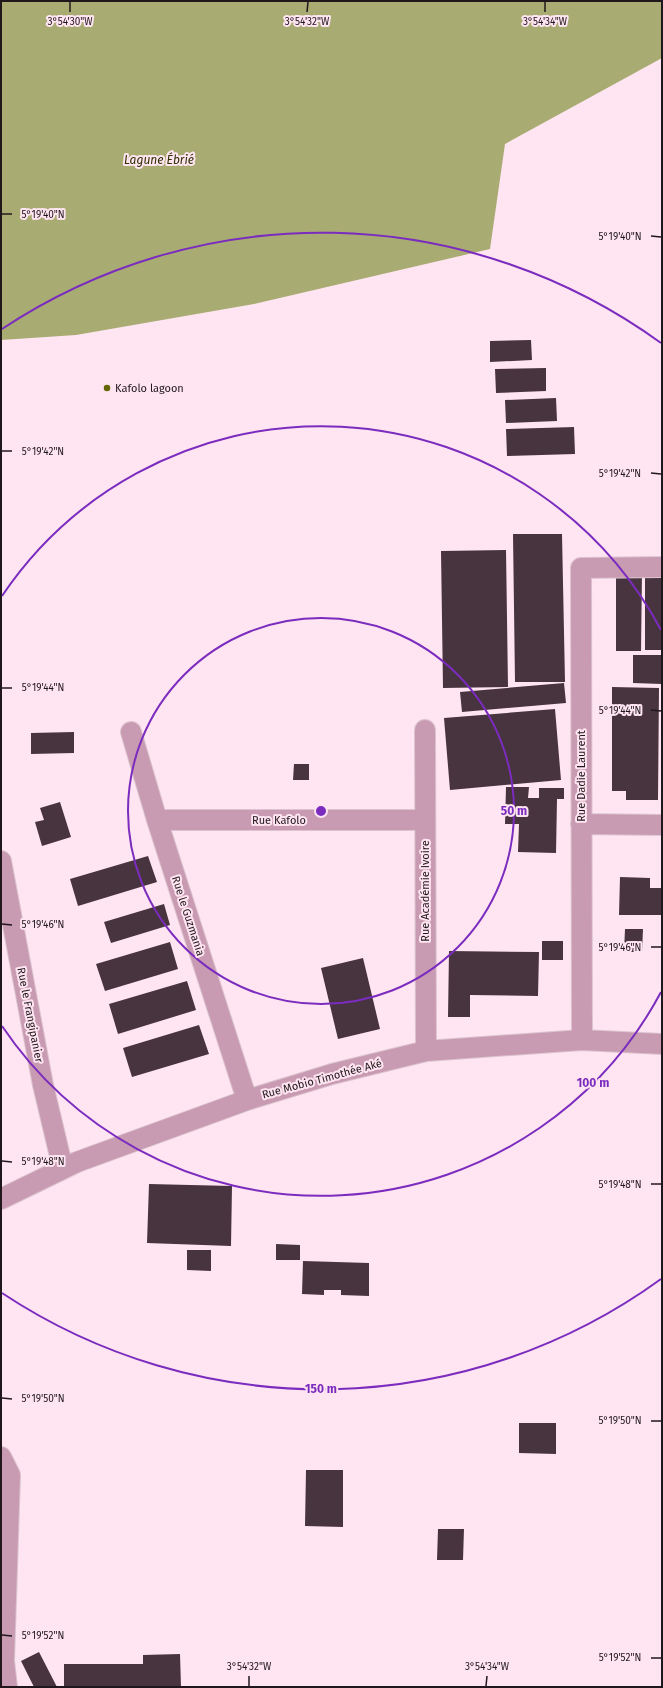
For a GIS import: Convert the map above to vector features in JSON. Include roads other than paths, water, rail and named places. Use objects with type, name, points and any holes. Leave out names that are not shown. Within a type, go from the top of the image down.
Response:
[{"type":"street","name":"Rue Dadie Laurent","points":[[582,1040],[581,568],[662,567]]},
{"type":"street","name":"Rue Académie Ivoire","points":[[425,730],[426,1051]]},
{"type":"street","name":"Rue le Guzmania","points":[[132,732],[158,820],[247,1100]]},
{"type":"street","name":"Rue Kafolo","points":[[158,820],[425,820]]},
{"type":"street","points":[[581,824],[662,824]]},
{"type":"street","name":"Rue le Frangipanier","points":[[1,861],[44,1085],[63,1169]]},
{"type":"street","name":"Rue Mobio Timothée Aké","points":[[1,1199],[77,1162],[247,1100],[332,1074],[426,1051],[582,1040],[662,1044]]},
{"type":"street","points":[[1,1457],[6,1477],[4,1661],[7,1687]]},
{"type":"water","name":"Lagune Ébrié","points":[[1,1],[662,1],[662,58],[505,144],[490,249],[254,304],[76,335],[1,340]]},
{"type":"place","name":"Kafolo lagoon","points":[[107,388]]}]
